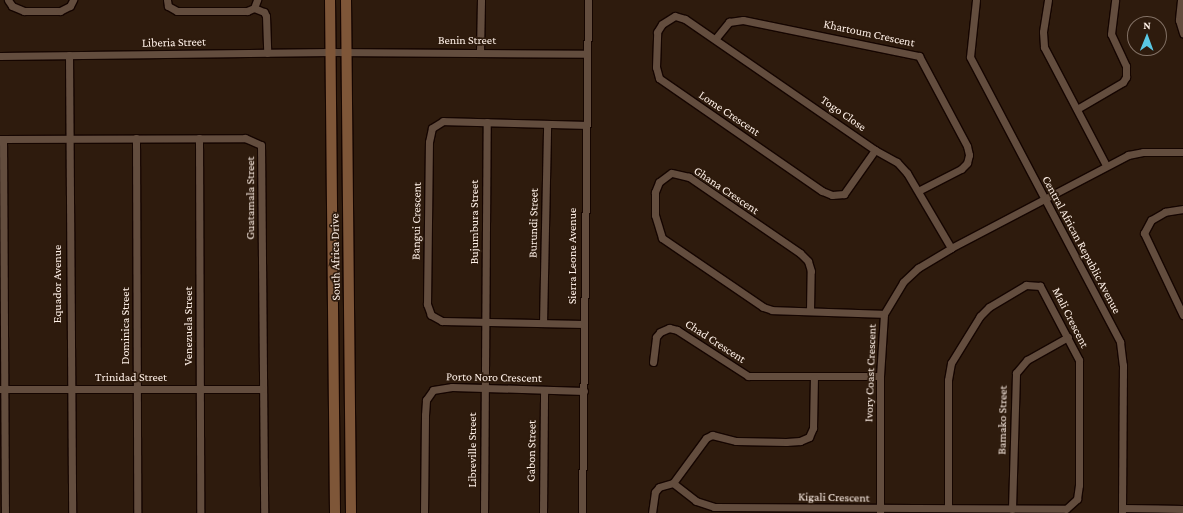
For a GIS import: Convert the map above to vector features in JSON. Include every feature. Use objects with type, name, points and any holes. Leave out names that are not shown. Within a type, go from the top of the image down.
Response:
[{"type":"street","points":[[8,0],[18,10],[46,11],[66,10],[73,0]]},
{"type":"street","points":[[167,0],[168,6],[177,11],[240,11],[254,8],[264,12],[266,16],[267,53]]},
{"type":"street","points":[[254,8],[257,0]]},
{"type":"street","name":"South Africa Drive","points":[[330,0],[335,513]]},
{"type":"street","name":"South Africa Drive","points":[[346,0],[351,513]]},
{"type":"street","points":[[480,52],[482,0]]},
{"type":"street","name":"Sierra Leone Avenue","points":[[582,513],[585,125],[588,0]]},
{"type":"street","name":"Central African Republic Avenue","points":[[976,0],[970,57],[1043,199],[1120,342],[1123,364],[1122,511]]},
{"type":"street","points":[[1048,0],[1043,32],[1044,47],[1106,165]]},
{"type":"street","points":[[1077,109],[1123,82],[1126,77],[1126,66],[1111,34],[1115,0]]},
{"type":"street","points":[[1181,0],[1179,20],[1183,33]]},
{"type":"street","name":"Lome Crescent","points":[[716,38],[685,19],[674,16],[666,19],[657,32],[656,67],[659,78],[832,196],[844,194],[850,188],[875,150]]},
{"type":"street","name":"Khartoum Crescent","points":[[716,38],[735,19],[918,56],[967,146],[969,155],[961,169],[918,191]]},
{"type":"street","name":"Togo Close","points":[[716,38],[875,150],[897,162],[918,191],[951,248]]},
{"type":"street","name":"Benin Street","points":[[347,53],[480,52],[587,54]]},
{"type":"street","name":"Liberia Street","points":[[0,56],[347,53]]},
{"type":"street","name":"Equador Avenue","points":[[69,55],[72,513]]},
{"type":"street","name":"Bangui Crescent","points":[[584,324],[442,321],[431,315],[427,304],[430,133],[437,123],[442,121],[585,125]]},
{"type":"street","name":"Bujumbura Street","points":[[484,388],[486,322],[487,122]]},
{"type":"street","name":"Burundi Street","points":[[543,323],[547,124]]},
{"type":"street","name":"Dominica Street","points":[[136,138],[138,388],[137,513]]},
{"type":"street","name":"Venezuela Street","points":[[199,138],[201,390],[200,513]]},
{"type":"street","name":"Guatamala Street","points":[[2,139],[246,138],[257,142],[262,149],[262,388],[264,513]]},
{"type":"street","points":[[2,139],[2,389],[5,513]]},
{"type":"street","name":"Ivory Coast Crescent","points":[[880,512],[880,376],[884,314],[909,276],[951,248],[1106,165],[1138,152],[1183,152]]},
{"type":"street","name":"Ghana Crescent","points":[[810,310],[811,271],[808,261],[800,253],[689,177],[671,173],[658,182],[655,192],[655,215],[662,238],[763,307],[772,310],[810,310],[884,314]]},
{"type":"street","points":[[1183,209],[1165,212],[1151,220],[1144,233],[1183,314]]},
{"type":"street","name":"Mali Crescent","points":[[880,512],[948,508],[1066,510],[1077,499],[1079,360],[1040,286],[1026,285],[989,307],[980,316],[954,359],[950,372],[948,508]]},
{"type":"street","name":"Chad Crescent","points":[[653,362],[656,337],[660,332],[670,328],[677,330],[748,376],[814,378],[880,376]]},
{"type":"street","name":"Bamako Street","points":[[1012,508],[1016,373],[1027,360],[1068,337]]},
{"type":"street","points":[[652,513],[655,492],[673,483],[706,438],[718,436],[736,442],[779,442],[800,441],[809,437],[814,428],[814,378]]},
{"type":"street","name":"Porto Noro Crescent","points":[[424,513],[425,415],[428,394],[441,387],[584,391]]},
{"type":"street","name":"Trinidad Street","points":[[2,389],[138,388],[201,390],[262,388]]},
{"type":"street","name":"Libreville Street","points":[[484,388],[484,513]]},
{"type":"street","name":"Gabon Street","points":[[542,513],[544,390]]},
{"type":"street","name":"Kigali Crescent","points":[[673,483],[706,506],[786,511],[880,512]]},
{"type":"street","points":[[1122,511],[1183,509]]}]
